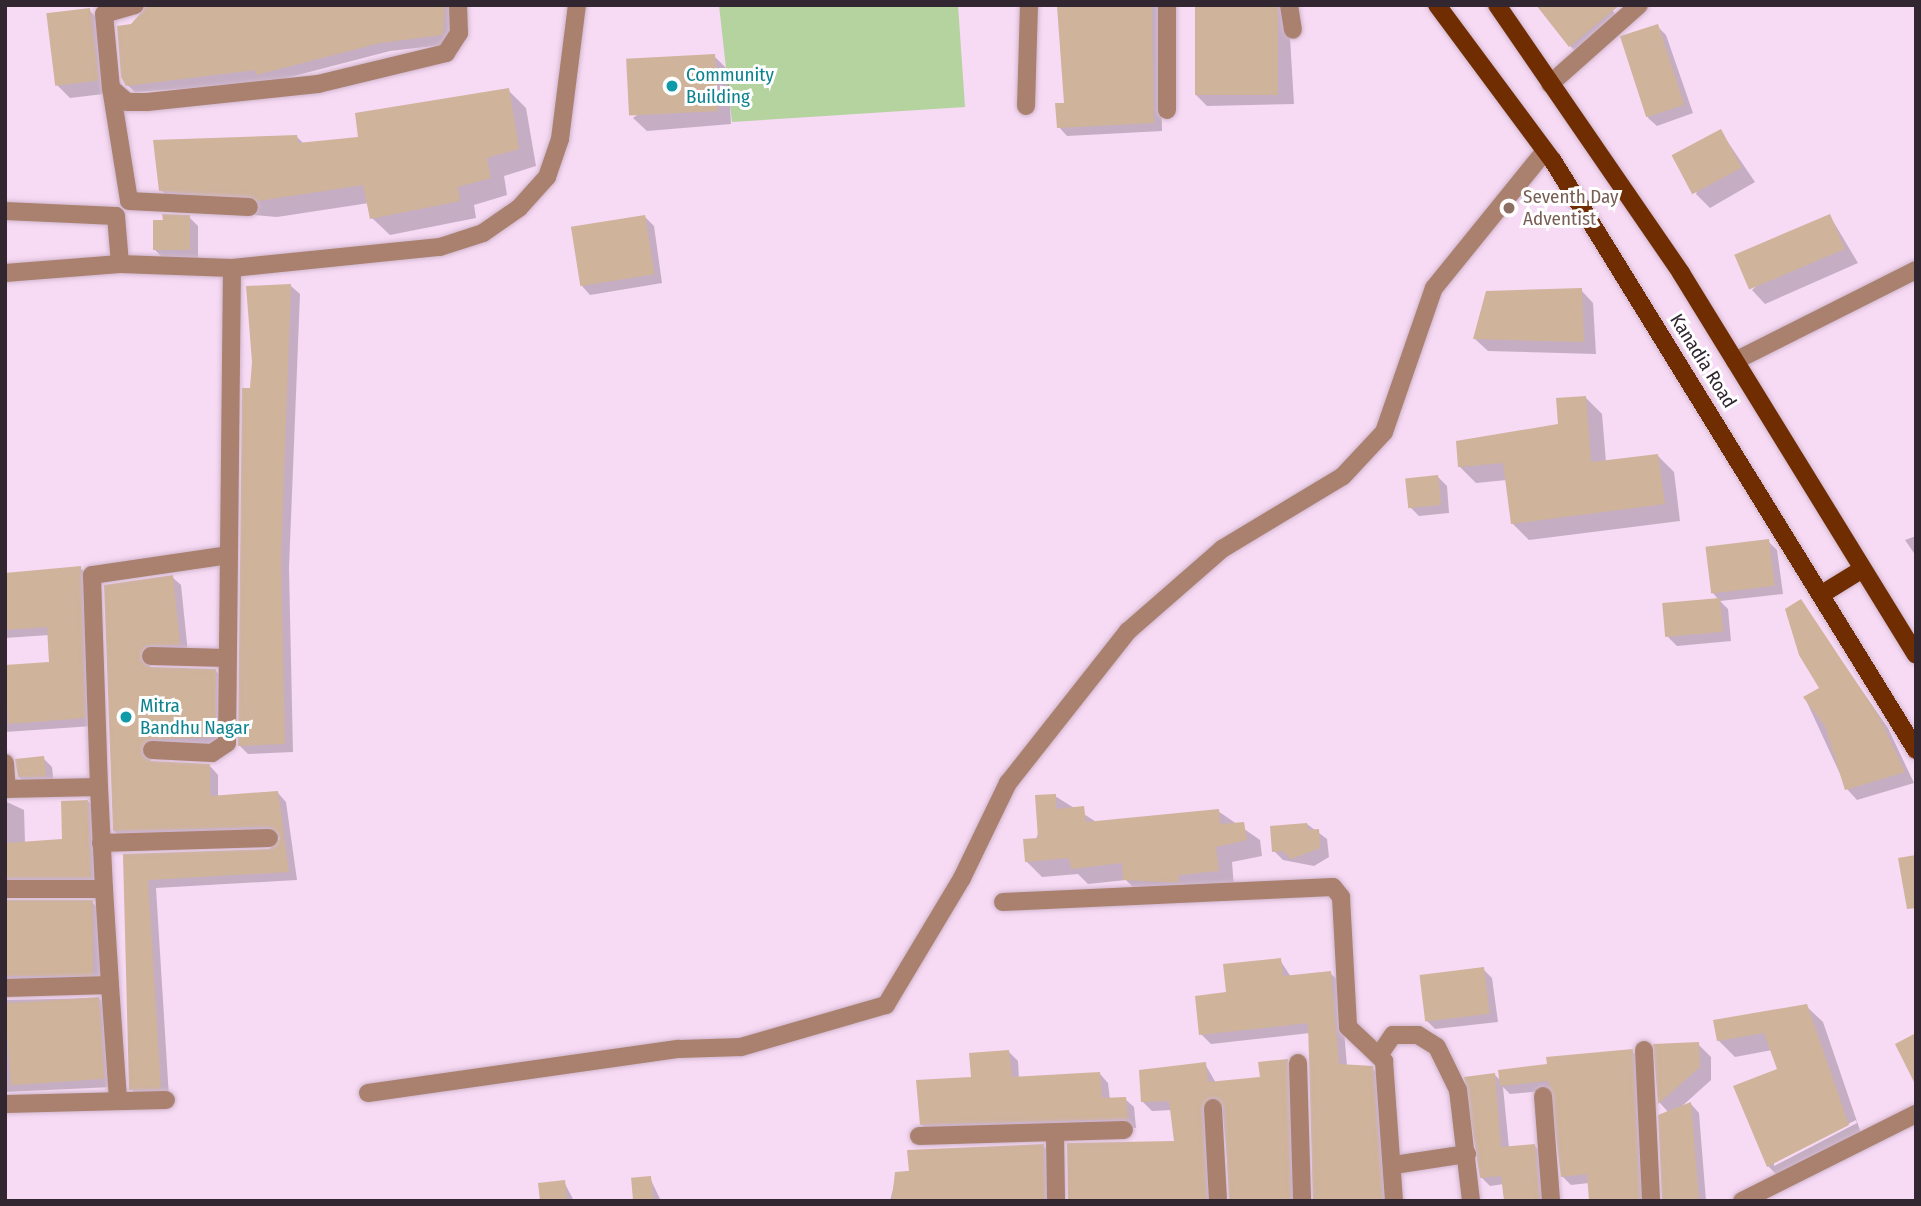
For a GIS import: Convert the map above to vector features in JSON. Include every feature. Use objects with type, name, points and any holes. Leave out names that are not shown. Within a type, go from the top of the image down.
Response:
[{"type":"main road","name":"Kanadia Road","points":[[1437,5],[1545,150],[1916,750]]},
{"type":"main road","name":"Kanadia Road","points":[[1497,5],[1735,361],[1861,570],[1916,655]]},
{"type":"main road","points":[[1822,594],[1861,570]]},
{"type":"street","points":[[135,5],[104,10],[111,88],[129,201],[249,207]]},
{"type":"street","points":[[5,273],[120,264],[232,268],[440,247],[483,233],[519,208],[547,177],[560,139],[577,5]]},
{"type":"street","points":[[1026,106],[1028,5]]},
{"type":"street","points":[[1167,5],[1167,110]]},
{"type":"street","points":[[1289,5],[1293,30]]},
{"type":"street","points":[[1550,84],[1639,5]]},
{"type":"street","points":[[111,88],[127,102],[147,102],[331,81],[446,53],[460,33],[460,6]]},
{"type":"street","points":[[368,1093],[679,1049],[741,1046],[886,1005],[962,878],[1008,783],[1128,631],[1222,549],[1343,476],[1384,432],[1434,288],[1545,150]]},
{"type":"street","points":[[5,211],[117,216],[120,264]]},
{"type":"street","points":[[152,750],[223,750],[229,555],[232,268]]},
{"type":"street","points":[[1735,361],[1916,270]]},
{"type":"street","points":[[118,1098],[101,843],[92,575],[229,555]]},
{"type":"street","points":[[151,656],[227,658]]},
{"type":"street","points":[[5,763],[6,789],[99,787]]},
{"type":"street","points":[[101,843],[270,838]]},
{"type":"street","points":[[1003,902],[1333,887],[1341,897],[1348,1027],[1357,1042],[1380,1054]]},
{"type":"street","points":[[5,889],[104,889]]},
{"type":"street","points":[[5,988],[110,985]]},
{"type":"street","points":[[1394,1201],[1394,1165],[1380,1054],[1393,1035],[1418,1035],[1437,1047],[1458,1090],[1471,1201]]},
{"type":"street","points":[[1644,1050],[1651,1201]]},
{"type":"street","points":[[1298,1063],[1303,1201]]},
{"type":"street","points":[[1543,1096],[1551,1201]]},
{"type":"street","points":[[5,1104],[118,1098],[166,1100]]},
{"type":"street","points":[[1213,1108],[1218,1201]]},
{"type":"street","points":[[1742,1201],[1916,1114]]},
{"type":"street","points":[[919,1136],[1124,1130]]},
{"type":"street","points":[[1055,1134],[1056,1201]]},
{"type":"street","points":[[1394,1165],[1467,1154]]},
{"type":"green space","points":[[719,5],[958,5],[965,107],[732,122]]},
{"type":"building","points":[[445,5],[443,35],[380,43],[256,75],[255,70],[126,86],[121,77],[117,26],[131,24],[146,7]]},
{"type":"building","points":[[1152,5],[1154,123],[1057,128],[1055,103],[1064,103],[1057,6]]},
{"type":"building","points":[[1195,5],[1278,5],[1278,95],[1195,95]]},
{"type":"building","points":[[1536,5],[1620,5],[1569,47]]},
{"type":"building","points":[[90,8],[99,80],[55,86],[46,13]]},
{"type":"building","points":[[1658,24],[1684,105],[1646,117],[1620,36]]},
{"type":"building","name":"Community Building","points":[[715,54],[718,111],[629,116],[626,59]]},
{"type":"building","points":[[509,88],[519,149],[487,158],[491,178],[458,187],[460,201],[370,219],[363,185],[258,201],[159,191],[153,140],[297,135],[298,143],[358,137],[355,113]]},
{"type":"building","points":[[1721,129],[1742,168],[1692,194],[1672,155]]},
{"type":"building","points":[[162,214],[190,215],[190,250],[153,250],[153,220],[163,220]]},
{"type":"building","points":[[1830,214],[1845,249],[1749,290],[1734,255]]},
{"type":"building","points":[[645,215],[654,274],[580,286],[571,227]]},
{"type":"building","points":[[291,284],[281,558],[285,744],[238,746],[242,388],[250,388],[252,362],[246,286]]},
{"type":"building","points":[[1582,288],[1584,342],[1473,339],[1486,291]]},
{"type":"building","points":[[1586,396],[1591,462],[1658,454],[1665,504],[1511,524],[1503,463],[1458,467],[1456,441],[1558,424],[1556,398]]},
{"type":"building","points":[[1438,475],[1441,505],[1408,508],[1405,478]]},
{"type":"building","points":[[1769,539],[1775,586],[1711,593],[1705,547]]},
{"type":"building","points":[[81,566],[85,718],[8,724],[5,665],[49,662],[47,627],[5,630],[5,573]]},
{"type":"building","points":[[173,575],[180,645],[146,646],[141,661],[151,667],[216,669],[216,737],[147,740],[142,755],[151,761],[210,764],[210,796],[278,791],[289,872],[148,880],[161,1089],[129,1090],[123,854],[269,849],[280,838],[269,827],[113,831],[104,585]]},
{"type":"building","points":[[1720,598],[1723,632],[1665,637],[1662,603]]},
{"type":"building","points":[[1801,599],[1878,715],[1905,772],[1845,790],[1825,726],[1803,697],[1819,688],[1799,655],[1785,609]]},
{"type":"building","points":[[44,756],[46,777],[18,777],[15,759]]},
{"type":"building","points":[[1056,794],[1056,809],[1084,806],[1086,822],[1219,809],[1220,824],[1244,822],[1247,840],[1216,847],[1219,871],[1179,875],[1179,883],[1123,880],[1122,863],[1071,869],[1069,858],[1025,862],[1023,839],[1038,838],[1035,795]]},
{"type":"building","points":[[88,800],[91,878],[7,878],[5,843],[62,839],[61,801]]},
{"type":"building","points":[[1307,823],[1308,830],[1319,829],[1320,848],[1291,859],[1283,851],[1272,852],[1270,826]]},
{"type":"building","points":[[1916,855],[1916,908],[1907,909],[1898,858]]},
{"type":"building","points":[[5,900],[93,900],[93,976],[5,976]]},
{"type":"building","points":[[1281,958],[1283,976],[1331,971],[1339,1064],[1373,1066],[1383,1201],[1313,1201],[1308,1023],[1199,1035],[1195,996],[1226,992],[1223,964]]},
{"type":"building","points":[[1484,967],[1490,1014],[1425,1022],[1419,975]]},
{"type":"building","points":[[99,997],[105,1079],[11,1085],[5,1004]]},
{"type":"building","points":[[1807,1004],[1849,1125],[1767,1167],[1733,1086],[1777,1069],[1764,1033],[1717,1041],[1713,1020]]},
{"type":"building","points":[[1916,1033],[1916,1086],[1895,1044]]},
{"type":"building","points":[[1699,1042],[1700,1067],[1658,1104],[1653,1044]]},
{"type":"building","points":[[1633,1049],[1640,1201],[1589,1201],[1587,1174],[1561,1177],[1549,1081],[1500,1086],[1498,1070],[1547,1064],[1546,1057]]},
{"type":"building","points":[[1009,1050],[1012,1077],[1100,1072],[1102,1098],[1126,1097],[1128,1119],[920,1125],[916,1080],[971,1077],[969,1053]]},
{"type":"building","points":[[1288,1059],[1291,1201],[1229,1201],[1224,1107],[1213,1097],[1202,1109],[1207,1200],[1068,1201],[1067,1143],[1174,1141],[1169,1101],[1141,1102],[1139,1070],[1206,1062],[1208,1082],[1260,1077],[1258,1062]]},
{"type":"building","points":[[1495,1073],[1501,1147],[1535,1144],[1540,1201],[1504,1201],[1501,1176],[1480,1178],[1464,1077]]},
{"type":"building","points":[[1691,1102],[1699,1201],[1662,1201],[1658,1115]]},
{"type":"building","points":[[1044,1144],[1045,1200],[892,1199],[895,1172],[909,1171],[907,1150]]},
{"type":"building","points":[[651,1176],[653,1201],[633,1201],[631,1178]]},
{"type":"building","points":[[565,1180],[567,1201],[540,1201],[538,1183]]},
{"type":"place","name":"Community Building","points":[[672,86]]},
{"type":"place","name":"Seventh Day Adventist","points":[[1509,208]]},
{"type":"place","name":"Mitra Bandhu Nagar","points":[[126,717]]}]
